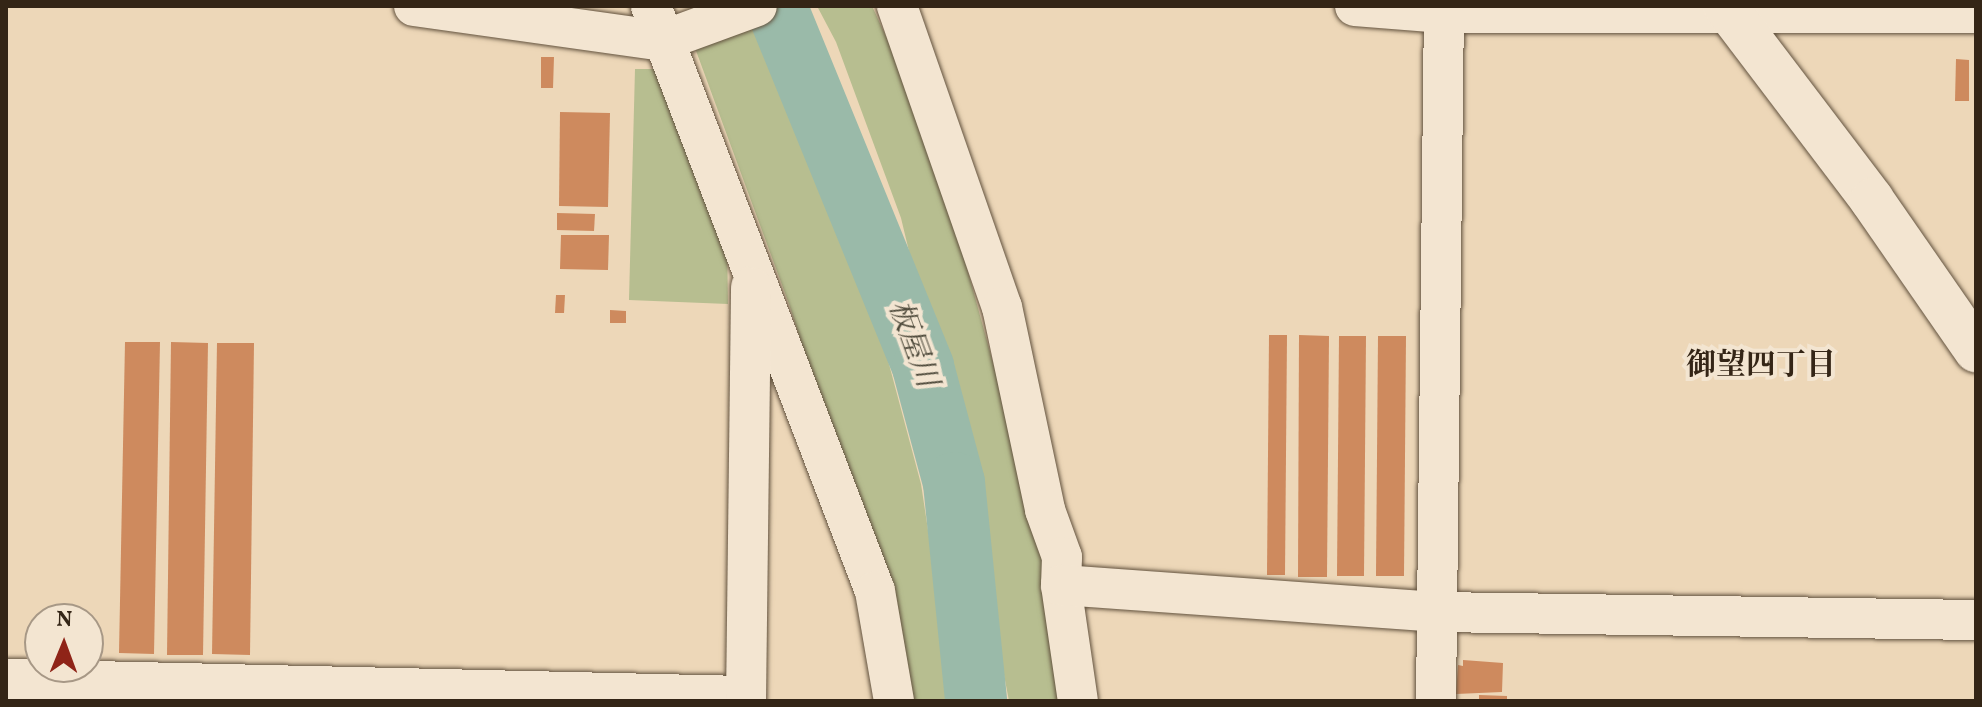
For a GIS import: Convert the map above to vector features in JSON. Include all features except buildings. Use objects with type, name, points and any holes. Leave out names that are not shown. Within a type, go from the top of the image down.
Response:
[{"type":"street","points":[[414,6],[668,26],[757,6]]},
{"type":"street","points":[[897,6],[1002,307],[1045,510],[1062,557],[1061,585],[1078,701]]},
{"type":"street","points":[[1355,6],[1444,10],[1727,8],[1976,13]]},
{"type":"street","points":[[1727,8],[1872,200],[1976,350]]},
{"type":"street","points":[[1436,701],[1444,10]]},
{"type":"street","points":[[668,26],[752,271],[875,591],[894,701]]},
{"type":"street","points":[[6,679],[746,698],[752,271]]},
{"type":"street","points":[[1061,585],[1437,612],[1976,620]]},
{"type":"green space","points":[[817,6],[872,6],[929,130],[1042,541],[1061,701],[1009,701],[977,534],[901,218],[836,42]]},
{"type":"green space","points":[[755,26],[874,308],[921,484],[954,701],[897,701],[885,604],[789,304],[695,48]]},
{"type":"green space","points":[[635,69],[661,69],[727,242],[728,304],[629,300]]},
{"type":"waterway","name":"板屋川","points":[[776,6],[923,367],[954,483],[976,701]]},
{"type":"district","name":"御望四丁目","points":[[1761,366]]}]
